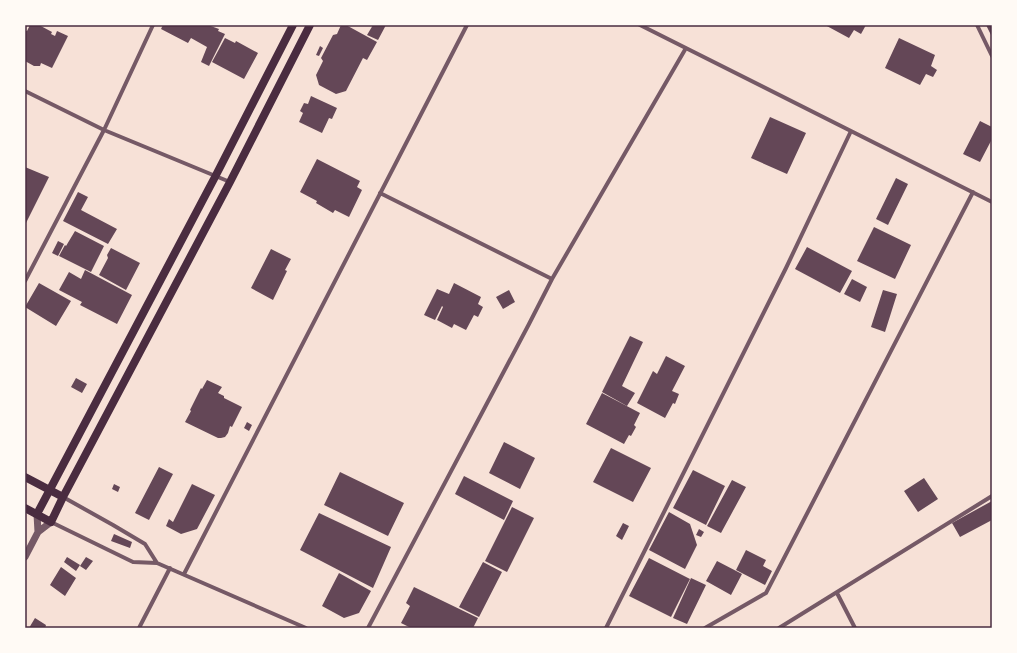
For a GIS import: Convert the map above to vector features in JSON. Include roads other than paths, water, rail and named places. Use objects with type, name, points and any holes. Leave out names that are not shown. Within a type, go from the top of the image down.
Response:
[{"type":"main road","points":[[37,514],[215,177],[293,25]]},
{"type":"main road","points":[[25,508],[51,522],[230,182],[310,25]]},
{"type":"main road","points":[[25,477],[63,497]]},
{"type":"street","points":[[25,281],[104,130],[153,25]]},
{"type":"street","points":[[184,574],[467,25]]},
{"type":"street","points":[[640,25],[992,202]]},
{"type":"street","points":[[977,25],[992,56]]},
{"type":"street","points":[[368,628],[526,331],[552,279],[686,48]]},
{"type":"street","points":[[25,91],[104,130],[230,182]]},
{"type":"street","points":[[606,628],[786,268],[851,131]]},
{"type":"street","points":[[705,628],[766,593],[973,192]]},
{"type":"street","points":[[380,193],[552,279]]},
{"type":"street","points":[[779,628],[992,496]]},
{"type":"street","points":[[63,497],[145,544],[157,563]]},
{"type":"street","points":[[37,514],[38,532]]},
{"type":"street","points":[[25,557],[38,532],[51,522],[133,562],[157,563],[306,628]]},
{"type":"street","points":[[139,628],[170,568]]},
{"type":"street","points":[[837,592],[855,628]]}]
